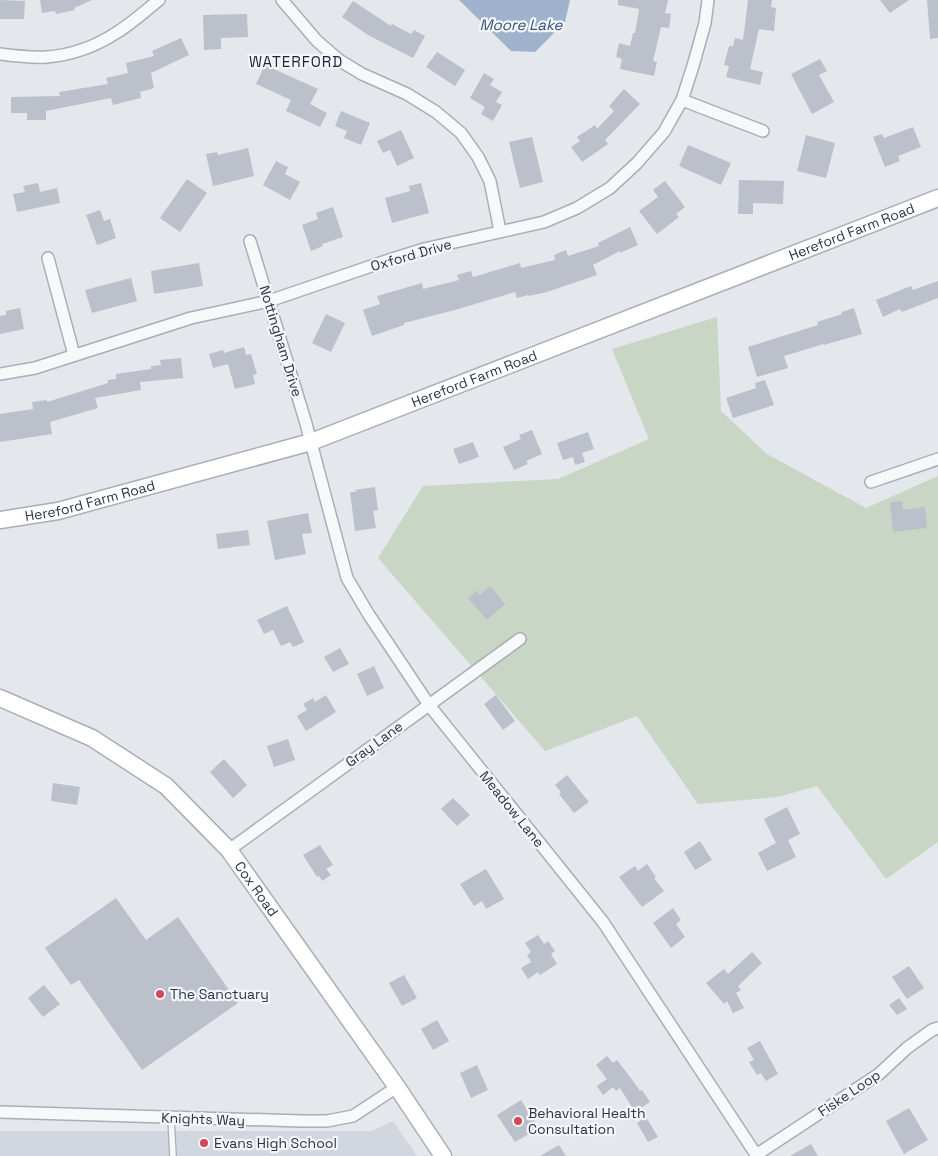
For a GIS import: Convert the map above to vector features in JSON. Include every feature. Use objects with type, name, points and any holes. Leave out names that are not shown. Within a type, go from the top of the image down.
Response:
[{"type":"street","points":[[0,54],[47,57],[96,45],[116,34],[160,0]]},
{"type":"street","points":[[282,0],[317,41],[339,60],[362,74],[407,94],[436,112],[461,132],[478,157],[490,181],[500,231]]},
{"type":"street","name":"Oxford Drive","points":[[0,374],[35,368],[191,318],[269,301],[408,254],[544,222],[577,208],[610,188],[664,132],[682,100],[693,66],[708,0]]},
{"type":"street","points":[[682,100],[763,132]]},
{"type":"street","name":"Hereford Farm Road","points":[[0,520],[58,510],[311,442],[938,198]]},
{"type":"street","name":"Nottingham Drive","points":[[250,240],[306,420],[311,442]]},
{"type":"street","points":[[48,258],[74,355]]},
{"type":"street","name":"Meadow Lane","points":[[311,442],[347,578],[369,615],[429,705],[602,922],[756,1155]]},
{"type":"street","points":[[871,482],[938,459]]},
{"type":"street","name":"Gray Lane","points":[[229,850],[520,638]]},
{"type":"street","name":"Cox Road","points":[[0,698],[92,738],[166,786],[229,850],[397,1087],[443,1156]]},
{"type":"street","name":"Fiske Loop","points":[[756,1155],[879,1074],[907,1048],[932,1030],[938,1028]]},
{"type":"street","name":"Knights Way","points":[[0,1112],[327,1121],[353,1116],[397,1087]]},
{"type":"lane","points":[[171,1118],[173,1156]]},
{"type":"shaded area","name":"Evans High School","points":[[393,1121],[417,1156],[0,1156],[0,1131],[372,1131]]},
{"type":"green space","points":[[717,317],[721,411],[767,454],[866,508],[938,476],[938,842],[886,879],[817,786],[778,797],[698,804],[637,716],[545,751],[378,558],[423,486],[558,479],[649,439],[612,349]]},
{"type":"water","name":"Moore Lake","points":[[459,0],[570,0],[565,22],[535,52],[511,51]]},
{"type":"building","points":[[0,0],[25,1],[24,19],[0,19]]},
{"type":"building","points":[[40,0],[92,0],[74,8],[75,10],[56,14],[55,11],[42,13]]},
{"type":"building","points":[[618,0],[668,0],[665,13],[671,14],[669,28],[661,27],[653,61],[657,62],[654,76],[620,69],[622,59],[616,57],[619,43],[630,46],[633,33],[635,33],[639,9],[618,5]]},
{"type":"building","points":[[748,0],[772,0],[771,7],[776,8],[774,31],[759,29],[750,69],[763,72],[760,85],[726,77],[729,66],[724,65],[729,46],[733,46],[735,38],[743,40]]},
{"type":"building","points":[[880,0],[909,0],[890,13]]},
{"type":"building","points":[[927,0],[938,0],[938,38],[930,39]]},
{"type":"building","points":[[353,1],[391,26],[392,24],[411,34],[414,30],[425,36],[413,58],[368,35],[342,17]]},
{"type":"building","points":[[247,14],[248,37],[221,38],[221,49],[204,50],[203,15]]},
{"type":"building","points":[[181,38],[189,55],[151,73],[154,88],[140,92],[141,98],[113,105],[111,98],[46,111],[46,120],[27,120],[27,113],[11,113],[11,97],[60,96],[59,92],[108,84],[106,78],[128,73],[126,63],[154,56],[152,51]]},
{"type":"building","points":[[437,52],[465,70],[455,86],[426,67]]},
{"type":"building","points":[[820,59],[827,71],[819,75],[834,102],[812,114],[791,74]]},
{"type":"building","points":[[265,65],[318,89],[310,104],[327,113],[320,127],[286,111],[291,100],[256,84]]},
{"type":"building","points":[[484,73],[494,79],[490,85],[502,92],[496,102],[502,105],[493,121],[481,114],[485,107],[470,98]]},
{"type":"building","points":[[624,89],[640,104],[605,140],[608,144],[582,162],[571,147],[580,141],[577,137],[595,125],[597,129],[614,111],[609,106]]},
{"type":"building","points":[[341,111],[370,123],[361,145],[344,138],[347,131],[335,126]]},
{"type":"building","points":[[913,127],[921,147],[898,156],[900,161],[885,167],[873,137],[882,134],[884,138]]},
{"type":"building","points":[[401,130],[414,158],[397,166],[390,150],[383,153],[377,141]]},
{"type":"building","points":[[806,135],[835,143],[826,178],[797,171]]},
{"type":"building","points":[[532,137],[543,182],[520,188],[509,142]]},
{"type":"building","points":[[688,145],[731,163],[721,185],[679,166]]},
{"type":"building","points":[[248,148],[254,176],[213,186],[206,154],[217,152],[218,155]]},
{"type":"building","points":[[276,161],[288,167],[285,174],[300,182],[290,200],[263,185]]},
{"type":"building","points":[[187,179],[207,193],[180,232],[160,218]]},
{"type":"building","points":[[739,180],[784,181],[783,204],[753,203],[753,214],[738,214]]},
{"type":"building","points":[[665,181],[685,207],[676,214],[679,217],[657,234],[639,211],[658,197],[653,190]]},
{"type":"building","points":[[38,183],[40,192],[57,188],[60,203],[17,212],[13,194],[25,192],[23,186]]},
{"type":"building","points":[[421,183],[429,213],[392,223],[385,198],[410,191],[409,186]]},
{"type":"building","points":[[333,207],[343,237],[322,244],[323,246],[311,251],[302,225],[318,219],[316,213]]},
{"type":"building","points":[[100,210],[104,221],[110,219],[116,238],[97,245],[86,215]]},
{"type":"building","points":[[630,227],[638,245],[620,253],[620,251],[593,265],[597,275],[529,296],[517,298],[515,292],[404,323],[404,325],[372,336],[363,310],[380,304],[377,296],[422,283],[423,289],[459,280],[457,275],[471,271],[473,277],[520,263],[521,268],[555,260],[554,255],[566,250],[568,256],[599,246],[598,243]]},
{"type":"building","points":[[199,263],[203,286],[154,294],[151,271]]},
{"type":"building","points":[[131,278],[137,301],[92,313],[85,290]]},
{"type":"building","points":[[938,281],[938,298],[902,312],[900,309],[883,317],[876,300],[911,286],[913,290]]},
{"type":"building","points":[[20,308],[24,329],[0,334],[0,316],[6,315],[6,311]]},
{"type":"building","points":[[854,308],[862,334],[784,356],[788,368],[757,377],[748,347],[818,325],[817,322]]},
{"type":"building","points":[[326,314],[345,323],[331,352],[312,343]]},
{"type":"building","points":[[244,347],[246,355],[251,354],[257,374],[253,375],[255,384],[235,389],[228,364],[213,368],[209,354],[223,350],[224,353]]},
{"type":"building","points":[[181,358],[183,378],[140,382],[141,390],[95,398],[98,408],[50,422],[52,434],[0,442],[0,414],[33,409],[32,402],[47,400],[47,402],[108,383],[108,380],[116,379],[116,374],[151,369],[151,366],[161,365],[160,360]]},
{"type":"building","points":[[765,380],[774,405],[733,418],[726,398],[756,388],[755,383]]},
{"type":"building","points":[[532,430],[542,454],[526,461],[528,464],[514,470],[503,447],[521,439],[519,435]]},
{"type":"building","points":[[588,432],[594,449],[582,453],[585,462],[575,465],[573,457],[563,460],[557,443]]},
{"type":"building","points":[[473,442],[479,457],[459,464],[453,449]]},
{"type":"building","points":[[375,487],[378,510],[373,511],[376,528],[355,531],[350,492]]},
{"type":"building","points":[[902,501],[903,510],[925,507],[927,528],[893,532],[890,502]]},
{"type":"building","points":[[308,513],[312,533],[302,534],[306,554],[275,560],[267,521]]},
{"type":"building","points":[[248,530],[250,545],[218,549],[216,534]]},
{"type":"building","points":[[490,586],[505,604],[487,620],[468,598],[477,591],[480,595]]},
{"type":"building","points":[[287,606],[304,642],[293,647],[290,642],[281,646],[273,630],[264,634],[257,620]]},
{"type":"building","points":[[340,648],[349,664],[333,672],[324,657]]},
{"type":"building","points":[[374,666],[384,688],[367,696],[357,674]]},
{"type":"building","points":[[326,695],[336,712],[306,731],[297,716],[307,710],[303,704],[313,698],[315,702]]},
{"type":"building","points":[[496,695],[515,721],[503,730],[484,704]]},
{"type":"building","points":[[288,739],[295,760],[274,767],[267,746]]},
{"type":"building","points":[[224,759],[247,785],[233,798],[210,772]]},
{"type":"building","points":[[567,775],[589,802],[574,813],[559,794],[561,792],[555,785]]},
{"type":"building","points":[[53,783],[80,787],[77,805],[51,801]]},
{"type":"building","points":[[453,798],[470,815],[457,826],[441,809]]},
{"type":"building","points":[[787,807],[800,834],[788,840],[796,857],[767,871],[758,853],[776,843],[764,819]]},
{"type":"building","points":[[700,841],[712,860],[695,870],[684,852]]},
{"type":"building","points":[[320,845],[333,865],[326,869],[331,875],[322,881],[319,876],[317,877],[303,855]]},
{"type":"building","points":[[647,864],[656,877],[654,878],[664,891],[642,907],[619,877],[635,866],[638,871]]},
{"type":"building","points":[[486,869],[504,899],[486,909],[482,901],[474,906],[460,884]]},
{"type":"building","name":"The Sanctuary","points":[[116,898],[146,940],[178,917],[238,1003],[142,1070],[79,980],[71,985],[45,948]]},
{"type":"building","points":[[673,908],[681,920],[676,924],[685,937],[671,948],[653,923]]},
{"type":"building","points":[[538,935],[544,944],[548,941],[555,951],[551,954],[557,964],[540,975],[538,972],[528,979],[521,968],[531,962],[527,955],[531,952],[525,943]]},
{"type":"building","points":[[752,952],[762,963],[738,986],[741,990],[736,993],[744,1008],[733,1013],[727,1001],[724,1004],[706,983],[724,969],[728,974]]},
{"type":"building","points":[[909,966],[924,988],[907,999],[892,977]]},
{"type":"building","points":[[404,975],[417,998],[402,1006],[389,983]]},
{"type":"building","points":[[44,985],[60,1004],[43,1017],[28,998]]},
{"type":"building","points":[[899,998],[907,1009],[897,1015],[889,1005]]},
{"type":"building","points":[[437,1020],[449,1041],[433,1050],[421,1029]]},
{"type":"building","points":[[760,1041],[778,1074],[766,1081],[761,1073],[757,1075],[749,1062],[754,1060],[747,1048]]},
{"type":"building","points":[[607,1056],[613,1063],[617,1060],[650,1102],[635,1112],[620,1088],[616,1091],[613,1087],[603,1095],[597,1086],[607,1079],[596,1065]]},
{"type":"building","points":[[477,1065],[488,1090],[471,1098],[460,1073]]},
{"type":"building","name":"Behavioral Health Consultation","points":[[521,1100],[539,1128],[515,1142],[497,1115]]},
{"type":"building","points":[[909,1108],[928,1140],[904,1154],[886,1121]]},
{"type":"building","points":[[646,1117],[658,1137],[648,1142],[637,1123]]},
{"type":"building","points":[[811,1144],[818,1156],[790,1156]]},
{"type":"building","points":[[559,1145],[566,1156],[540,1156]]},
{"type":"place","name":"The Sanctuary","points":[[160,994]]},
{"type":"place","name":"Behavioral Health Consultation","points":[[518,1121]]},
{"type":"place","name":"Evans High School","points":[[204,1143]]},
{"type":"district","name":"WATERFORD","points":[[296,62]]}]
